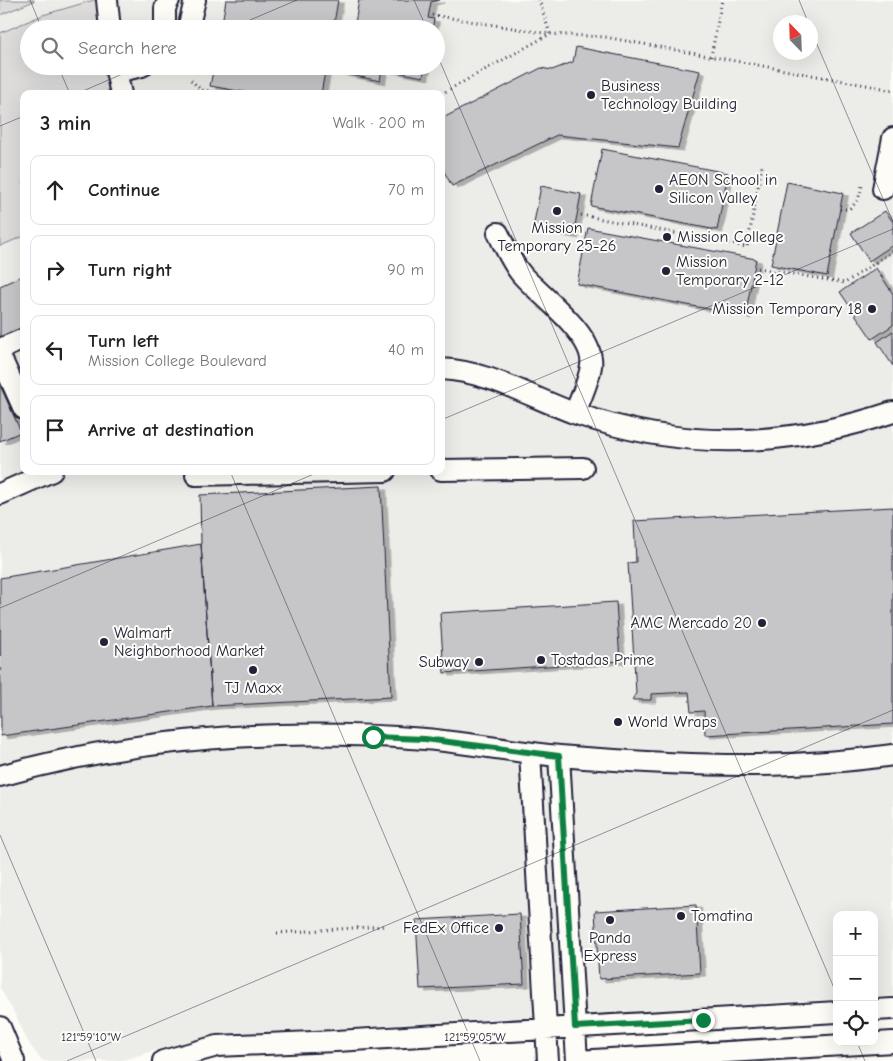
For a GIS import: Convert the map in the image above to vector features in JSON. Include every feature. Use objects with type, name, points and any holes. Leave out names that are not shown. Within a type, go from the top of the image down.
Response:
[{"type":"street","points":[[107,0],[109,20]]},
{"type":"street","points":[[165,20],[165,8],[169,0]]},
{"type":"street","points":[[190,20],[195,0]]},
{"type":"street","points":[[117,75],[120,90]]},
{"type":"street","points":[[883,189],[892,143]]},
{"type":"street","points":[[498,233],[523,276],[573,323],[588,348],[592,364],[575,413]]},
{"type":"street","points":[[0,350],[20,341]]},
{"type":"street","points":[[0,356],[20,399]]},
{"type":"street","points":[[445,369],[456,370],[502,383],[575,413],[626,429],[680,437],[728,441],[803,436],[840,428],[893,412]]},
{"type":"street","points":[[445,470],[583,468]]},
{"type":"street","points":[[0,494],[43,475]]},
{"type":"street","points":[[0,776],[97,754],[204,739],[266,735],[425,739],[559,756],[716,765],[836,761],[893,755]]},
{"type":"street","points":[[530,753],[548,1061]]},
{"type":"street","points":[[559,756],[577,1061],[893,1042]]},
{"type":"street","points":[[878,1010],[893,1009]]},
{"type":"street","points":[[163,1061],[216,1046],[833,1012]]},
{"type":"street","points":[[0,1027],[14,1061]]},
{"type":"path","points":[[540,0],[550,34]]},
{"type":"path","points":[[711,57],[722,0]]},
{"type":"path","points":[[432,15],[550,34],[605,37],[893,90]]},
{"type":"path","points":[[445,92],[550,34]]},
{"type":"path","points":[[191,80],[200,89],[205,90]]},
{"type":"path","points":[[581,215],[748,247],[762,166]]},
{"type":"path","points":[[840,209],[849,209],[856,204],[862,185]]},
{"type":"path","points":[[758,268],[845,283],[893,251]]},
{"type":"path","points":[[277,932],[384,926]]},
{"type":"shaded area","points":[[0,0],[893,0],[893,996],[878,997],[878,911],[833,911],[833,999],[216,1035],[120,1061],[44,1061],[28,1042],[0,988]]},
{"type":"shaded area","points":[[0,0],[34,0],[34,1],[0,15]]},
{"type":"shaded area","points":[[96,0],[99,20],[31,20]]},
{"type":"shaded area","points":[[20,25],[20,75],[106,75],[108,90],[20,90],[20,238],[0,246],[0,33]]},
{"type":"building","points":[[226,0],[338,0],[335,20],[223,20]]},
{"type":"building","points":[[359,0],[439,0],[431,2],[428,18],[434,20],[356,20]]},
{"type":"building","name":"Business Technology Building","points":[[576,47],[700,71],[678,148],[557,135],[452,186],[445,173],[445,117],[541,68],[552,70],[573,62]]},
{"type":"building","points":[[212,75],[324,75],[322,90],[232,90],[210,86]]},
{"type":"building","points":[[351,75],[381,75],[380,81]]},
{"type":"building","name":"AEON School in Silicon Valley","points":[[602,149],[728,173],[717,230],[591,206]]},
{"type":"building","points":[[787,182],[843,193],[827,276],[771,265]]},
{"type":"building","name":"Mission Temporary 25-26","points":[[541,186],[581,194],[573,236],[533,228]]},
{"type":"building","points":[[885,211],[893,222],[893,245],[869,261],[851,233]]},
{"type":"building","name":"Mission Temporary 2-12","points":[[588,228],[756,259],[745,316],[577,284]]},
{"type":"building","name":"Mission Temporary 18","points":[[876,268],[893,294],[893,325],[872,339],[840,292]]},
{"type":"building","points":[[20,277],[20,330],[0,338],[0,286]]},
{"type":"building","points":[[893,331],[893,366],[877,342]]},
{"type":"building","points":[[0,385],[20,432],[0,441]]},
{"type":"building","points":[[381,486],[391,697],[212,706],[201,544],[200,495]]},
{"type":"building","name":"AMC Mercado 20","points":[[893,507],[893,724],[705,735],[704,711],[691,712],[689,692],[651,694],[651,700],[632,700],[636,693],[628,563],[636,562],[634,521]]},
{"type":"building","name":"Walmart Neighborhood Market","points":[[201,544],[212,706],[1,736],[0,578]]},
{"type":"building","points":[[616,602],[620,661],[444,673],[440,613]]},
{"type":"building","points":[[696,905],[700,973],[599,979],[595,911]]},
{"type":"building","points":[[520,914],[524,984],[420,989],[416,920]]},
{"type":"place","name":"Business Technology Building","points":[[591,95]]},
{"type":"place","name":"AEON School in Silicon Valley","points":[[659,189]]},
{"type":"place","name":"Mission Temporary 25-26","points":[[557,211]]},
{"type":"place","name":"Mission College","points":[[667,237]]},
{"type":"place","name":"Mission Temporary 2-12","points":[[666,271]]},
{"type":"place","name":"Mission Temporary 18","points":[[872,309]]},
{"type":"place","name":"AMC Mercado 20","points":[[762,623]]},
{"type":"place","name":"Walmart Neighborhood Market","points":[[104,642]]},
{"type":"place","name":"Tostadas Prime","points":[[541,660]]},
{"type":"place","name":"Subway","points":[[479,662]]},
{"type":"place","name":"TJ Maxx","points":[[253,670]]},
{"type":"place","name":"World Wraps","points":[[618,722]]},
{"type":"place","name":"Tomatina","points":[[681,916]]},
{"type":"place","name":"Panda Express","points":[[610,920]]},
{"type":"place","name":"FedEx Office","points":[[499,928]]},
{"type":"route","points":[[373,737],[425,739],[559,756],[575,1027],[703,1020]]}]
